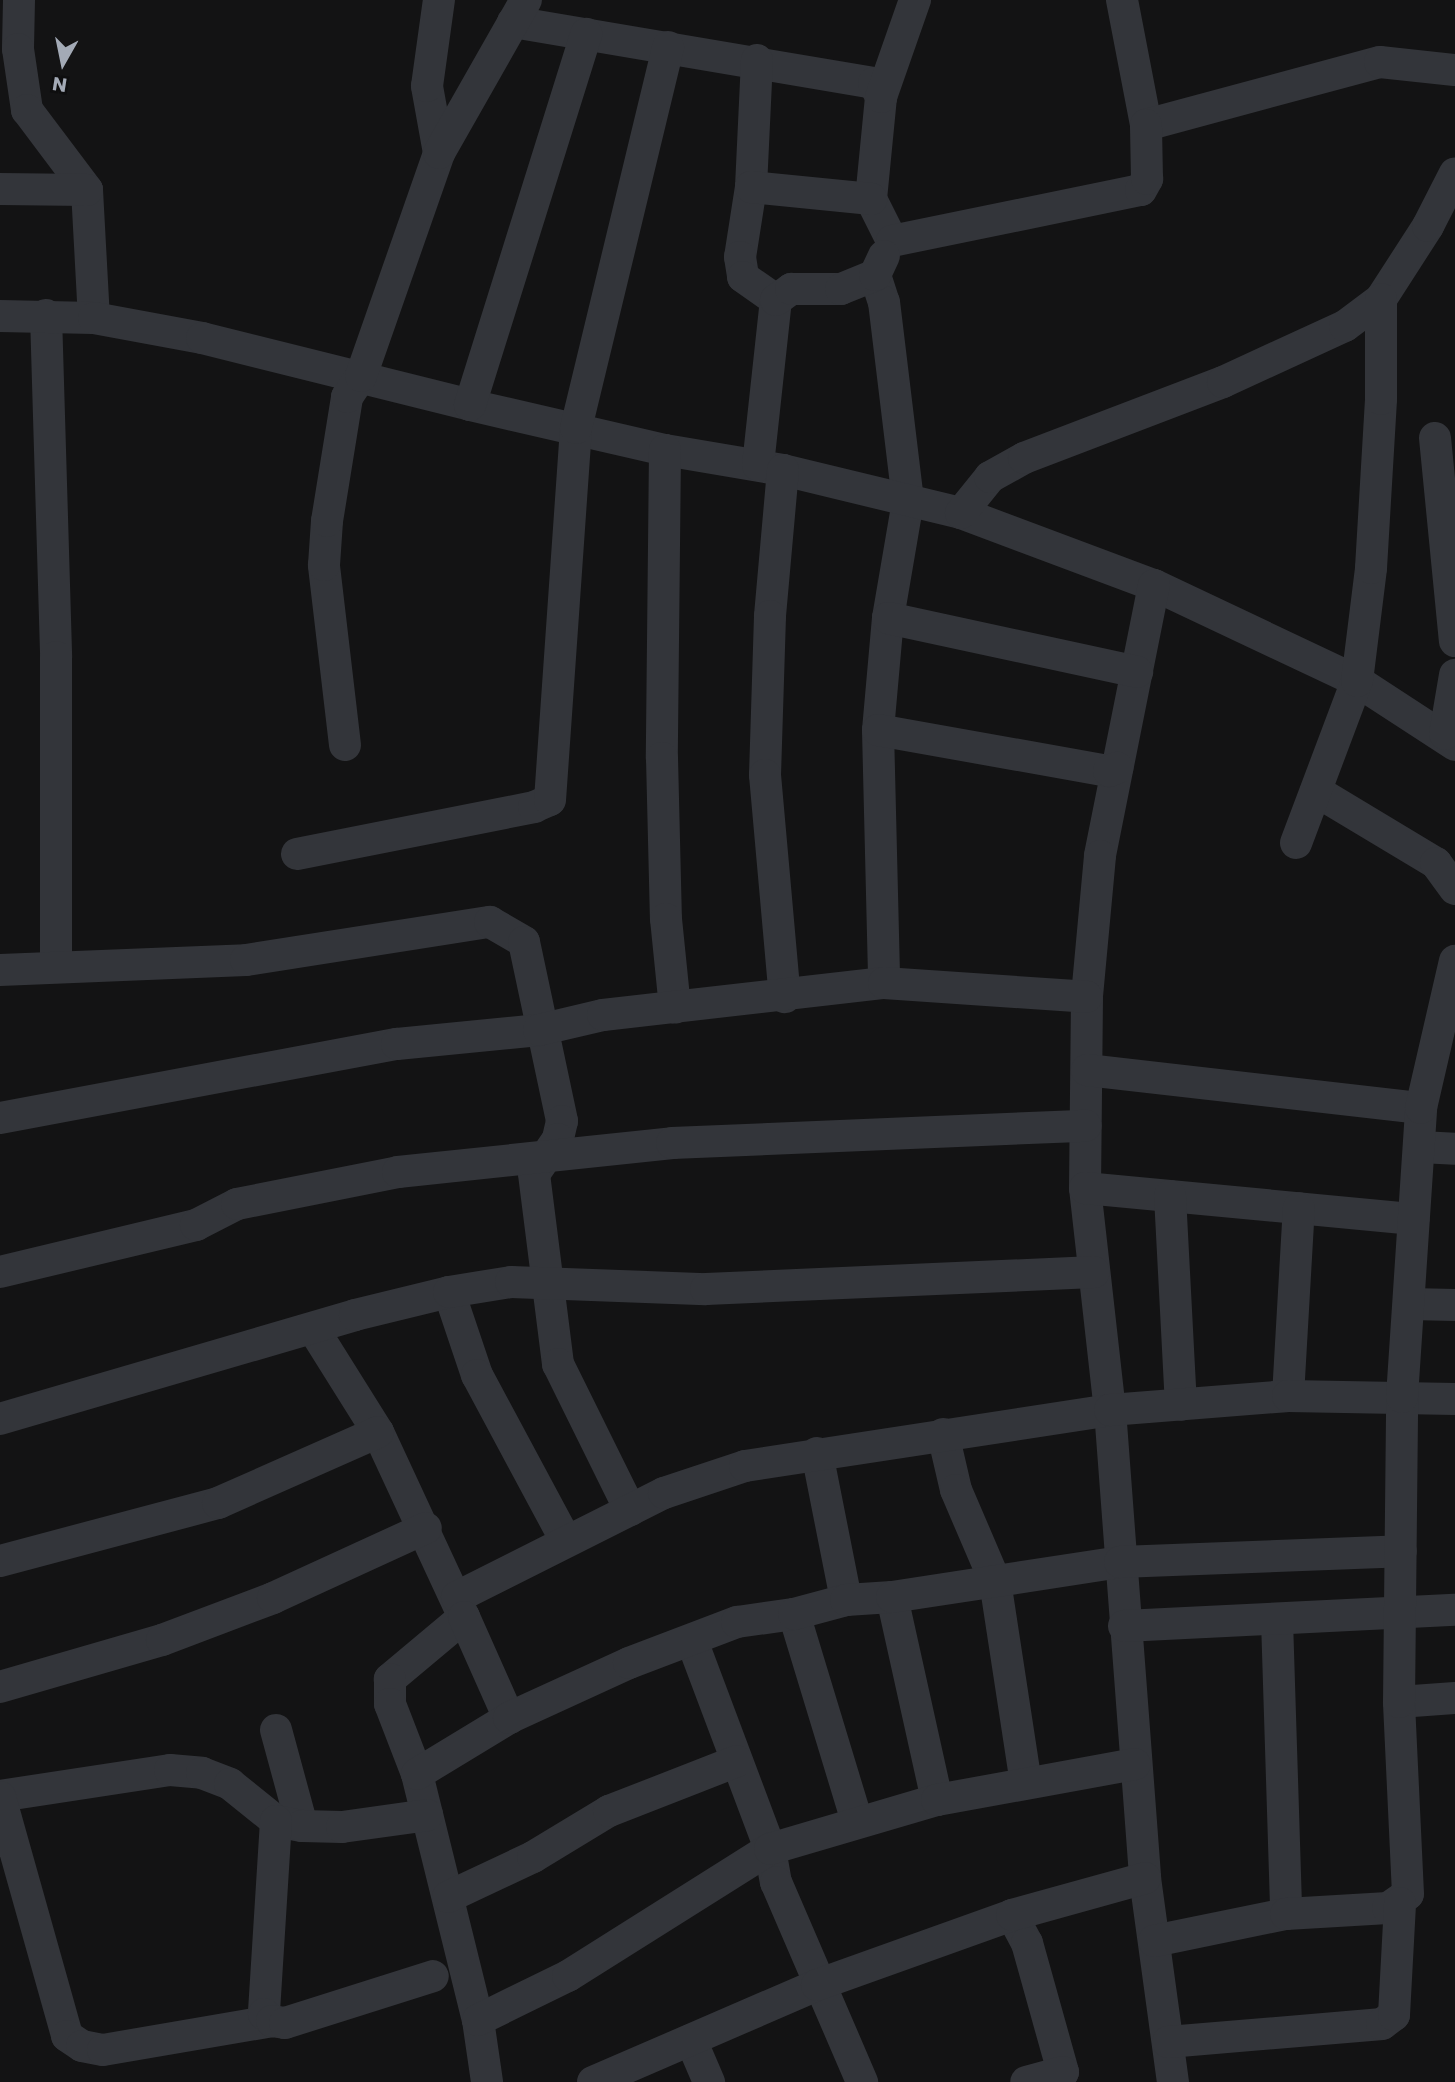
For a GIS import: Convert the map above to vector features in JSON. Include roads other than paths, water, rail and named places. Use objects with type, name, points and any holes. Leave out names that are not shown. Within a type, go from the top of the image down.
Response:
[{"type":"street","points":[[19,0],[9,48],[27,110],[87,190],[94,318]]},
{"type":"street","points":[[439,0],[426,86],[439,153]]},
{"type":"street","points":[[892,241],[871,199],[881,97],[915,0]]},
{"type":"street","points":[[892,241],[1141,190],[1147,179],[1146,125],[1122,0]]},
{"type":"street","points":[[345,745],[324,565],[327,521],[348,397],[361,376],[439,153],[520,11],[586,34],[757,60],[874,83],[881,97]]},
{"type":"street","points":[[470,405],[586,34]]},
{"type":"street","points":[[297,854],[534,807],[550,800],[576,428],[668,47]]},
{"type":"street","points":[[757,60],[751,187],[740,257],[743,277],[776,300]]},
{"type":"street","points":[[1146,125],[1380,62],[1455,70]]},
{"type":"street","points":[[961,513],[990,477],[1024,458],[1303,346],[1345,326],[1381,299],[1428,226],[1455,173]]},
{"type":"street","points":[[751,187],[871,199]]},
{"type":"street","points":[[0,189],[87,190]]},
{"type":"street","points":[[776,300],[791,289],[841,289],[875,275],[892,241]]},
{"type":"street","points":[[875,275],[884,302],[908,502],[888,618],[878,730],[884,983]]},
{"type":"street","points":[[1296,844],[1357,681],[1371,568],[1381,399],[1381,299]]},
{"type":"street","points":[[776,300],[770,468],[770,616],[765,775],[785,997]]},
{"type":"street","points":[[46,315],[57,657],[56,966]]},
{"type":"street","points":[[0,316],[94,318],[202,338],[278,360],[361,376],[470,405],[664,450],[770,468],[961,513],[1154,585],[1357,681],[1450,740],[1455,675]]},
{"type":"street","points":[[1435,438],[1455,641]]},
{"type":"street","points":[[664,450],[662,758],[666,919],[675,1008]]},
{"type":"street","points":[[1154,585],[1100,856],[1087,996],[1085,1188],[1110,1410],[1124,1626],[1145,1878],[1173,2082]]},
{"type":"street","points":[[888,618],[1137,671]]},
{"type":"street","points":[[878,730],[1109,771],[1117,768]]},
{"type":"street","points":[[1316,791],[1436,863],[1455,889]]},
{"type":"street","points":[[0,970],[246,960],[489,922],[524,942],[539,1030],[562,1121],[558,1139],[534,1174],[558,1364],[630,1510]]},
{"type":"street","points":[[1154,1941],[1286,1914],[1388,1908],[1400,1903],[1408,1894],[1399,1702],[1402,1397],[1421,1108],[1455,961]]},
{"type":"street","points":[[0,1118],[328,1055],[539,1030],[603,1015],[785,997],[884,983],[1087,996]]},
{"type":"street","points":[[1087,1070],[1421,1108]]},
{"type":"street","points":[[0,1272],[196,1225],[237,1204],[398,1172],[546,1153],[846,1133],[1086,1126]]},
{"type":"street","points":[[1420,1147],[1455,1149]]},
{"type":"street","points":[[1085,1188],[1414,1219]]},
{"type":"street","points":[[1170,1196],[1181,1405]]},
{"type":"street","points":[[1288,1396],[1299,1208]]},
{"type":"street","points":[[0,1419],[449,1292],[511,1282],[706,1289],[1094,1272]]},
{"type":"street","points":[[449,1292],[477,1375],[566,1541]]},
{"type":"street","points":[[1410,1304],[1455,1305]]},
{"type":"street","points":[[314,1330],[378,1432],[426,1528],[509,1718]]},
{"type":"street","points":[[487,2082],[478,2020],[417,1774],[390,1704],[390,1679],[460,1607],[566,1541],[630,1510],[746,1466],[817,1452],[1110,1410],[1288,1396],[1455,1399]]},
{"type":"street","points":[[0,1561],[218,1503],[378,1432]]},
{"type":"street","points":[[943,1434],[956,1490],[995,1581],[1026,1783]]},
{"type":"street","points":[[817,1452],[846,1600]]},
{"type":"street","points":[[0,1687],[162,1640],[248,1608],[426,1528]]},
{"type":"street","points":[[417,1774],[509,1718],[629,1663],[737,1622],[794,1614],[846,1600],[892,1597],[1120,1562],[1401,1551]]},
{"type":"street","points":[[892,1597],[937,1800]]},
{"type":"street","points":[[1124,1626],[1455,1610]]},
{"type":"street","points":[[794,1614],[857,1822]]},
{"type":"street","points":[[1277,1620],[1286,1914]]},
{"type":"street","points":[[692,1641],[769,1849],[776,1882],[817,1985],[862,2082]]},
{"type":"street","points":[[1399,1702],[1455,1698]]},
{"type":"street","points":[[272,2021],[264,2014],[289,1823],[276,1730]]},
{"type":"street","points":[[448,1897],[533,1857],[609,1811],[737,1761]]},
{"type":"street","points":[[478,2020],[568,1976],[769,1849],[937,1800],[1135,1763]]},
{"type":"street","points":[[427,1815],[342,1827],[289,1823],[230,1784],[202,1773],[170,1770],[0,1796],[67,2036],[82,2046],[103,2050],[272,2021],[285,2023],[433,1976]]},
{"type":"street","points":[[593,2082],[817,1985],[1012,1915],[1145,1878]]},
{"type":"street","points":[[1168,2042],[1382,2024],[1394,2015],[1400,1903]]},
{"type":"street","points":[[1012,1915],[1027,1943],[1061,2050],[1063,2072],[1054,2078],[1026,2082]]},
{"type":"street","points":[[691,2040],[709,2082]]}]
